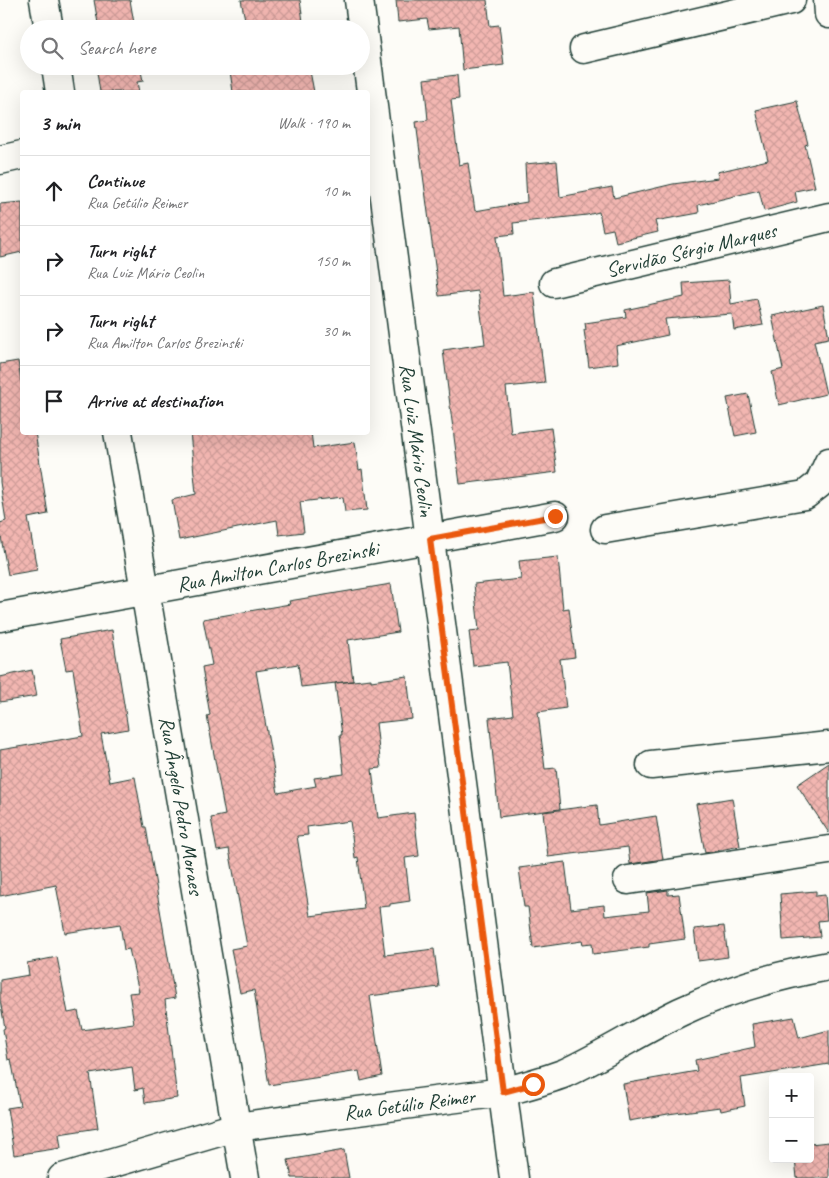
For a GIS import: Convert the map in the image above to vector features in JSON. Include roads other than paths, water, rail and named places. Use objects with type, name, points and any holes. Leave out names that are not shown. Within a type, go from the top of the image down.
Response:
[{"type":"street","points":[[44,0],[47,20]]},
{"type":"street","name":"Rua Luiz Mário Ceolin","points":[[359,0],[362,20]]},
{"type":"street","points":[[584,48],[791,0]]},
{"type":"street","points":[[828,0],[829,14]]},
{"type":"street","points":[[57,75],[60,90]]},
{"type":"street","name":"Rua Luiz Mário Ceolin","points":[[369,75],[514,1178]]},
{"type":"street","points":[[0,160],[20,155]]},
{"type":"street","name":"Servidão Sérgio Marques","points":[[554,283],[829,217]]},
{"type":"street","name":"Rua Ângelo Pedro Moraes","points":[[119,435],[245,1178]]},
{"type":"street","points":[[605,529],[805,495],[818,484],[829,462]]},
{"type":"street","name":"Rua Amilton Carlos Brezinski","points":[[0,617],[555,516]]},
{"type":"street","points":[[651,764],[829,746]]},
{"type":"street","points":[[628,880],[829,850]]},
{"type":"street","name":"Rua Getúlio Reimer","points":[[62,1178],[236,1127],[503,1092],[533,1084],[565,1073],[680,1012],[724,994],[773,979],[829,966]]}]
